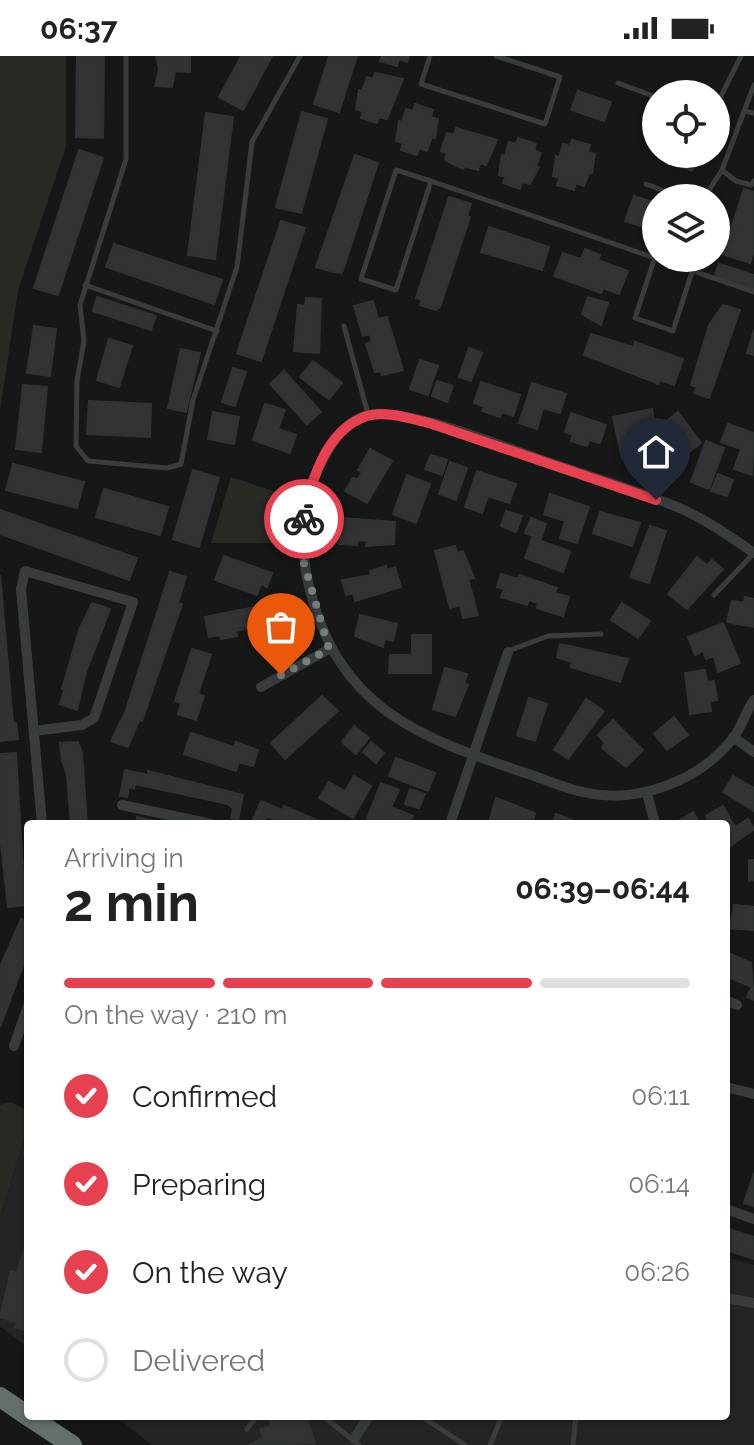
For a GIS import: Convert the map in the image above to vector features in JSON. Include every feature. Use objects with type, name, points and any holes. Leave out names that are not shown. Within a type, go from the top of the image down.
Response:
[{"type":"highway","points":[[0,1397],[24,1413]]},
{"type":"highway","points":[[34,1420],[72,1445]]},
{"type":"street","points":[[754,553],[682,509],[475,438],[401,417],[368,415],[349,426],[331,444],[311,481],[304,523],[304,563],[329,649],[360,687],[395,719],[429,738],[474,756],[584,793],[647,793],[691,775],[733,737],[754,700]]},
{"type":"street","points":[[34,731],[82,725],[94,718],[133,602],[25,571],[21,589],[42,820]]},
{"type":"street","points":[[261,687],[329,649]]},
{"type":"street","points":[[451,820],[508,652]]},
{"type":"street","points":[[733,737],[754,752]]},
{"type":"street","points":[[647,793],[654,820]]},
{"type":"street","points":[[122,805],[178,820]]},
{"type":"street","points":[[730,1002],[737,1005]]},
{"type":"street","points":[[14,1046],[24,1017]]},
{"type":"street","points":[[730,1088],[754,1094]]},
{"type":"street","points":[[730,1210],[754,1219]]},
{"type":"street","points":[[730,1299],[754,1303]]},
{"type":"street","points":[[354,1443],[367,1420]]},
{"type":"lane","points":[[126,56],[126,159],[80,305],[84,341],[77,381],[76,446],[88,461],[167,468],[181,464],[193,400],[237,267],[252,142],[300,56]]},
{"type":"lane","points":[[430,56],[421,84],[545,124],[560,77],[496,56]]},
{"type":"lane","points":[[729,80],[741,56]]},
{"type":"lane","points":[[618,83],[642,92]]},
{"type":"lane","points":[[713,184],[722,170],[754,85]]},
{"type":"lane","points":[[744,111],[754,113]]},
{"type":"lane","points":[[431,181],[396,290],[361,279],[396,170],[431,181],[642,256]]},
{"type":"lane","points":[[722,170],[736,181],[751,185],[754,181]]},
{"type":"lane","points":[[650,272],[635,318],[673,331],[692,272],[754,292]]},
{"type":"lane","points":[[85,285],[217,331]]},
{"type":"lane","points":[[344,326],[368,415]]},
{"type":"lane","points":[[714,595],[754,553]]},
{"type":"lane","points":[[508,652],[556,635],[601,634]]},
{"type":"lane","points":[[247,1429],[254,1420]]},
{"type":"lane","points":[[328,1420],[354,1443]]},
{"type":"lane","points":[[427,1420],[465,1445]]},
{"type":"lane","points":[[573,1445],[576,1420]]},
{"type":"lane","points":[[490,1445],[500,1421]]},
{"type":"shaded area","points":[[0,56],[66,56],[66,146],[18,290],[0,411]]},
{"type":"shaded area","points":[[231,477],[288,496],[288,543],[211,543]]},
{"type":"shaded area","points":[[11,1102],[24,1109],[24,1140],[0,1217],[0,1105]]},
{"type":"shaded area","points":[[24,1140],[24,1345],[0,1326],[0,1217]]},
{"type":"shaded area","points":[[730,1258],[754,1265],[754,1445],[152,1445],[120,1420],[730,1420]]},
{"type":"building","points":[[77,56],[104,56],[103,138],[76,137]]},
{"type":"building","points":[[156,56],[190,56],[190,72],[175,71],[172,87],[155,86],[159,69]]},
{"type":"building","points":[[241,56],[272,56],[243,110],[219,97]]},
{"type":"building","points":[[329,56],[357,56],[339,112],[314,104]]},
{"type":"building","points":[[382,56],[409,56],[407,62],[399,59],[397,66],[380,61]]},
{"type":"building","points":[[375,73],[403,79],[387,119],[379,117],[377,123],[361,118],[363,112],[356,109],[359,90],[362,91],[367,77],[373,79]]},
{"type":"building","points":[[578,91],[611,102],[604,121],[571,110]]},
{"type":"building","points":[[415,104],[433,110],[431,117],[438,119],[435,138],[432,137],[427,151],[419,148],[417,155],[401,150],[403,143],[396,141],[399,121],[402,122],[406,109],[413,111]]},
{"type":"building","points":[[302,112],[327,119],[301,213],[276,207]]},
{"type":"building","points":[[206,113],[233,117],[215,259],[188,255]]},
{"type":"building","points":[[456,128],[497,140],[486,165],[480,163],[478,170],[464,166],[463,169],[445,160],[447,153],[441,151],[447,133],[454,135]]},
{"type":"building","points":[[518,138],[536,144],[534,150],[541,153],[536,166],[539,167],[530,184],[522,182],[520,189],[503,183],[505,177],[499,175],[502,155],[505,156],[509,142],[516,144]]},
{"type":"building","points":[[572,140],[590,145],[588,152],[595,154],[592,173],[589,173],[584,186],[576,183],[574,190],[557,185],[560,178],[553,176],[556,156],[559,158],[563,144],[570,146]]},
{"type":"building","points":[[79,150],[103,158],[58,295],[34,288]]},
{"type":"building","points":[[355,155],[378,163],[342,273],[334,272],[316,267]]},
{"type":"building","points":[[744,189],[754,192],[754,251],[750,263],[730,256],[730,232]]},
{"type":"building","points":[[634,196],[642,199],[642,226],[625,221]]},
{"type":"building","points":[[449,197],[471,204],[467,216],[470,217],[440,307],[436,310],[420,305],[422,300],[416,298]]},
{"type":"building","points":[[281,221],[305,228],[261,361],[237,353]]},
{"type":"building","points":[[489,227],[549,247],[542,270],[481,252]]},
{"type":"building","points":[[114,244],[222,280],[214,304],[106,267]]},
{"type":"building","points":[[585,249],[600,255],[598,260],[628,271],[619,294],[603,288],[601,293],[554,276],[563,253],[581,259]]},
{"type":"building","points":[[730,267],[754,275],[754,290],[714,277],[716,272],[730,272]]},
{"type":"building","points":[[97,297],[156,316],[151,330],[93,311]]},
{"type":"building","points":[[588,297],[608,303],[601,325],[582,314]]},
{"type":"building","points":[[306,298],[321,299],[319,353],[294,351],[298,305],[305,306]]},
{"type":"building","points":[[373,301],[378,319],[387,317],[403,370],[382,375],[380,371],[375,372],[366,344],[372,342],[370,334],[363,336],[354,306]]},
{"type":"building","points":[[723,305],[740,310],[709,398],[694,393],[697,387],[691,385],[709,325]]},
{"type":"building","points":[[34,326],[56,329],[50,376],[27,373]]},
{"type":"building","points":[[754,330],[754,355],[747,353]]},
{"type":"building","points":[[591,334],[633,347],[635,342],[683,359],[674,385],[660,380],[658,384],[584,355]]},
{"type":"building","points":[[109,339],[132,346],[119,387],[97,380]]},
{"type":"building","points":[[469,348],[482,353],[471,381],[459,377]]},
{"type":"building","points":[[181,349],[200,353],[186,412],[168,408]]},
{"type":"building","points":[[420,360],[438,366],[428,395],[410,389]]},
{"type":"building","points":[[313,361],[342,383],[329,399],[300,377]]},
{"type":"building","points":[[233,368],[246,372],[235,406],[222,402]]},
{"type":"building","points":[[284,371],[321,412],[307,424],[270,384]]},
{"type":"building","points":[[437,381],[453,386],[447,402],[432,396]]},
{"type":"building","points":[[481,382],[520,395],[513,416],[502,412],[500,417],[482,411],[484,407],[474,403]]},
{"type":"building","points":[[532,383],[566,394],[560,413],[543,408],[537,429],[519,423]]},
{"type":"building","points":[[23,385],[47,387],[41,452],[16,449]]},
{"type":"building","points":[[89,401],[151,404],[150,437],[87,434]]},
{"type":"building","points":[[265,404],[285,410],[278,429],[296,435],[290,453],[253,440]]},
{"type":"building","points":[[652,409],[655,426],[638,430],[643,453],[622,459],[613,417]]},
{"type":"building","points":[[213,412],[239,417],[234,444],[208,439]]},
{"type":"building","points":[[678,412],[701,443],[666,469],[655,454],[673,440],[662,425]]},
{"type":"building","points":[[571,413],[606,425],[600,443],[589,440],[587,446],[571,441],[573,435],[565,432]]},
{"type":"building","points":[[728,424],[754,433],[752,475],[734,469],[741,449],[721,442]]},
{"type":"building","points":[[706,441],[724,448],[709,489],[691,482]]},
{"type":"building","points":[[370,449],[392,461],[367,503],[345,491],[353,478],[357,480],[362,472],[358,470]]},
{"type":"building","points":[[431,455],[447,460],[442,475],[425,469]]},
{"type":"building","points":[[450,462],[467,468],[456,500],[439,494]]},
{"type":"building","points":[[13,464],[84,482],[77,508],[6,490]]},
{"type":"building","points":[[193,470],[219,478],[199,547],[173,539]]},
{"type":"building","points":[[477,471],[516,484],[509,503],[488,496],[482,513],[465,507]]},
{"type":"building","points":[[718,474],[733,480],[727,496],[711,491]]},
{"type":"building","points":[[407,475],[430,484],[416,523],[393,514]]},
{"type":"building","points":[[104,489],[168,507],[160,535],[96,517]]},
{"type":"building","points":[[550,494],[589,507],[577,543],[560,538],[565,521],[544,514]]},
{"type":"building","points":[[0,510],[137,558],[129,580],[0,534]]},
{"type":"building","points":[[506,511],[522,516],[516,532],[501,526]]},
{"type":"building","points":[[600,512],[640,523],[632,546],[593,533]]},
{"type":"building","points":[[341,518],[395,522],[394,544],[366,546],[367,541],[358,540],[357,545],[339,544]]},
{"type":"building","points":[[531,518],[546,524],[541,539],[525,533]]},
{"type":"building","points":[[650,526],[666,531],[649,583],[630,577]]},
{"type":"building","points":[[532,538],[570,551],[563,572],[525,558]]},
{"type":"building","points":[[455,546],[457,553],[463,551],[474,578],[468,579],[478,615],[463,618],[460,605],[450,608],[435,551]]},
{"type":"building","points":[[224,556],[272,573],[267,587],[261,584],[257,595],[215,580]]},
{"type":"building","points":[[697,557],[707,565],[712,560],[723,569],[687,609],[668,594]]},
{"type":"building","points":[[386,566],[387,570],[395,567],[401,587],[355,601],[353,593],[346,595],[342,580],[371,575],[370,571]]},
{"type":"building","points":[[170,572],[186,577],[178,603],[182,604],[142,721],[139,720],[128,747],[111,741],[125,713]]},
{"type":"building","points":[[501,574],[518,579],[520,575],[557,588],[555,593],[569,597],[563,616],[537,608],[538,603],[529,600],[527,605],[501,597],[504,589],[497,587]]},
{"type":"building","points":[[0,575],[13,723],[16,723],[18,739],[0,741]]},
{"type":"building","points":[[745,597],[754,599],[754,627],[727,622],[732,601],[744,603]]},
{"type":"building","points":[[284,601],[288,622],[276,624],[277,628],[258,632],[257,626],[236,631],[237,636],[221,639],[220,635],[209,637],[205,617]]},
{"type":"building","points":[[92,603],[110,609],[86,672],[77,710],[60,704],[62,689],[79,630]]},
{"type":"building","points":[[622,603],[650,621],[638,638],[611,620]]},
{"type":"building","points":[[360,615],[397,624],[393,641],[385,639],[383,647],[355,636]]},
{"type":"building","points":[[723,623],[740,663],[718,672],[714,656],[706,659],[703,651],[695,655],[688,637]]},
{"type":"building","points":[[412,635],[431,635],[431,673],[389,673],[390,655],[412,655]]},
{"type":"building","points":[[560,644],[628,659],[620,682],[571,667],[572,662],[557,657]]},
{"type":"building","points":[[192,649],[211,655],[198,694],[204,696],[196,720],[178,714],[181,703],[175,701]]},
{"type":"building","points":[[445,668],[467,674],[464,684],[468,685],[455,716],[433,709]]},
{"type":"building","points":[[705,670],[707,682],[714,681],[717,700],[710,701],[711,711],[690,714],[685,673]]},
{"type":"building","points":[[322,696],[338,711],[285,759],[271,743]]},
{"type":"building","points":[[529,698],[547,704],[535,741],[517,735]]},
{"type":"building","points":[[586,699],[604,711],[568,759],[554,750]]},
{"type":"building","points":[[674,717],[688,735],[667,750],[654,734]]},
{"type":"building","points":[[613,720],[643,750],[626,767],[602,748],[605,743],[598,735]]},
{"type":"building","points":[[354,726],[369,738],[356,754],[342,742]]},
{"type":"building","points":[[191,733],[234,747],[236,742],[258,750],[253,766],[239,762],[236,771],[184,754]]},
{"type":"building","points":[[78,742],[82,753],[87,820],[71,820],[67,775],[60,743]]},
{"type":"building","points":[[371,742],[384,753],[376,763],[363,752]]},
{"type":"building","points":[[16,753],[24,905],[8,907],[0,835],[0,754]]},
{"type":"building","points":[[396,758],[435,773],[428,791],[389,776]]},
{"type":"building","points":[[125,770],[148,775],[148,771],[243,795],[238,820],[231,818],[233,809],[228,804],[135,784],[134,789],[129,787],[127,797],[120,796]]},
{"type":"building","points":[[354,776],[371,786],[353,818],[319,798],[329,782],[345,791]]},
{"type":"building","points":[[733,776],[754,788],[754,811],[723,792]]},
{"type":"building","points":[[381,783],[399,790],[391,807],[413,816],[411,820],[367,819]]},
{"type":"building","points":[[410,789],[425,794],[419,808],[405,804]]},
{"type":"building","points":[[496,798],[535,813],[533,820],[490,820]]},
{"type":"building","points":[[261,801],[282,810],[284,806],[317,820],[275,820],[268,817],[253,820]]},
{"type":"building","points":[[723,806],[735,827],[748,819],[754,829],[730,846],[730,820],[708,820],[706,816]]},
{"type":"building","points":[[693,812],[698,820],[680,820]]},
{"type":"building","points":[[556,814],[572,820],[554,820]]},
{"type":"building","points":[[749,860],[754,860],[754,880],[749,881]]},
{"type":"building","points":[[734,905],[754,907],[754,930],[730,928]]},
{"type":"building","points":[[21,919],[24,920],[24,963],[0,1027],[0,967]]},
{"type":"building","points":[[730,954],[751,963],[754,1000],[747,997],[752,987],[730,978]]},
{"type":"building","points":[[754,1173],[754,1206],[744,1203]]},
{"type":"building","points":[[730,1229],[754,1237],[754,1259],[730,1251]]},
{"type":"building","points":[[24,1250],[24,1330],[15,1327],[17,1322],[0,1317],[11,1271],[17,1273]]},
{"type":"building","points":[[270,1420],[307,1420],[315,1443],[249,1445],[263,1438],[260,1429],[272,1426]]},
{"type":"way so far","points":[[281,675],[329,649],[314,607],[304,563],[304,519]]},
{"type":"route","points":[[304,519],[311,481],[331,444],[349,426],[368,415],[429,423],[656,500]]}]
